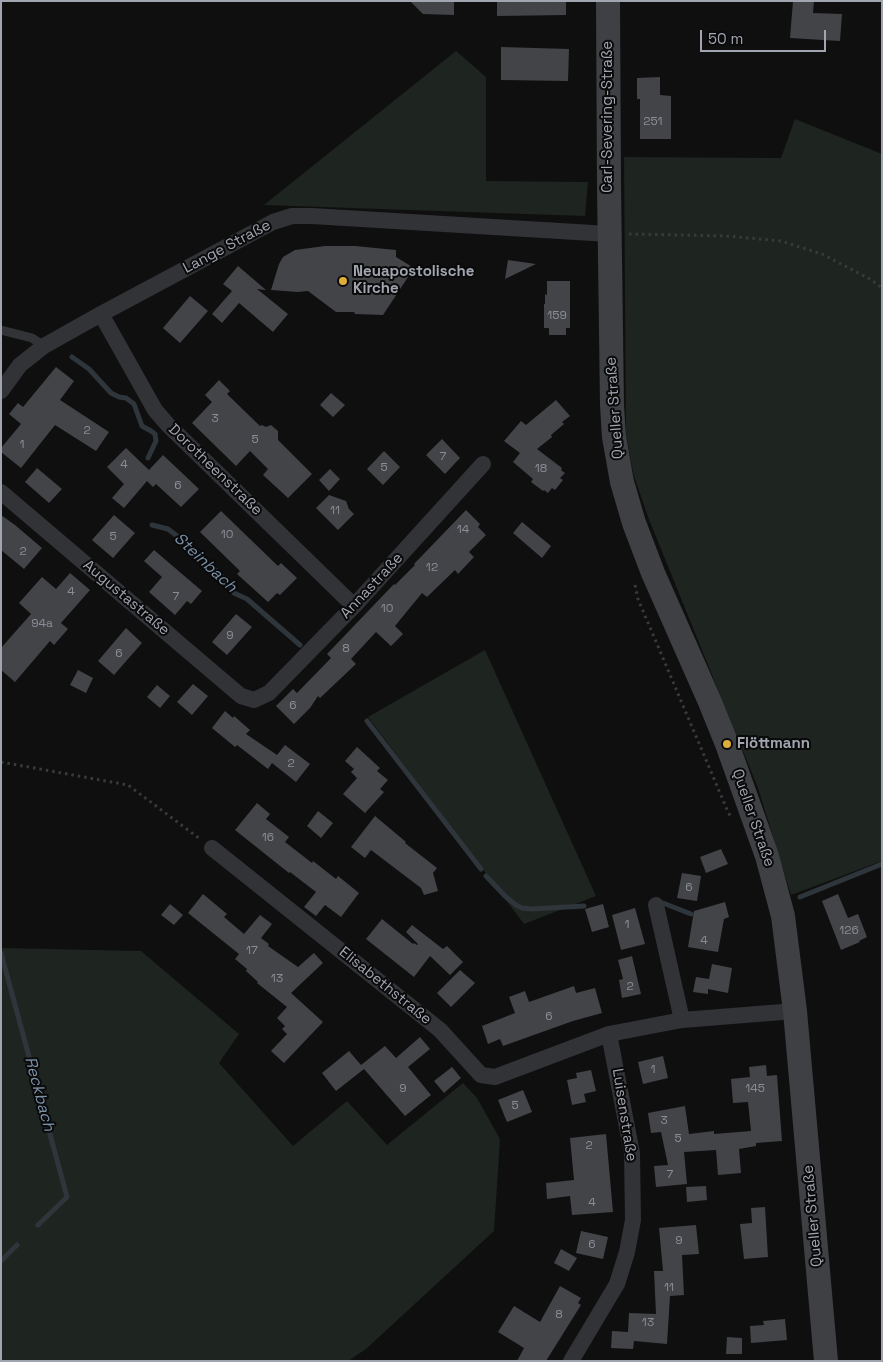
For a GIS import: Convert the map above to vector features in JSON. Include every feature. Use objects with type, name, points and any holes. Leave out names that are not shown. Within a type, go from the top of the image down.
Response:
[{"type":"street","name":"Carl-Severing-Straße","points":[[608,1],[609,234]]},
{"type":"street","name":"Lange Straße","points":[[1,391],[20,366],[44,346],[273,222],[292,216],[322,216],[609,234]]},
{"type":"street","name":"Queller Straße","points":[[609,234],[612,406],[614,436],[622,482],[647,559],[727,744],[767,856],[783,916],[795,1012],[826,1361]]},
{"type":"street","name":"Dorotheenstraße","points":[[101,314],[155,410],[168,425],[354,606]]},
{"type":"street","name":"Annastraße","points":[[254,700],[269,693],[354,606],[483,464]]},
{"type":"street","name":"Augustastraße","points":[[1,492],[241,696],[254,700]]},
{"type":"street","name":"Elisabethstraße","points":[[212,848],[440,1030],[480,1075],[495,1077],[610,1034],[682,1020],[795,1012]]},
{"type":"street","points":[[656,905],[682,1020]]},
{"type":"street","name":"Luisenstraße","points":[[571,1361],[617,1284],[627,1252],[633,1220],[632,1153],[610,1034]]},
{"type":"lane","points":[[1,330],[32,338],[44,346]]},
{"type":"path","points":[[609,234],[727,236],[781,241],[822,254],[870,279],[882,288]]},
{"type":"path","points":[[1,762],[128,785],[212,848]]},
{"type":"shaded area","points":[[456,51],[486,77],[486,181],[588,182],[585,216],[264,205]]},
{"type":"shaded area","points":[[795,119],[882,154],[882,861],[791,895],[758,788],[648,517],[634,476],[626,436],[624,157],[781,158]]},
{"type":"shaded area","points":[[485,650],[596,896],[524,924],[368,717]]},
{"type":"shaded area","points":[[1,948],[141,951],[239,1034],[219,1063],[293,1146],[347,1101],[387,1145],[463,1083],[477,1098],[500,1139],[494,1231],[366,1349],[348,1361],[1,1361]]},
{"type":"building","points":[[410,1],[454,1],[454,15],[423,14]]},
{"type":"building","points":[[497,1],[566,1],[566,15],[497,16]]},
{"type":"building","points":[[793,1],[814,1],[813,13],[842,14],[840,41],[790,38]]},
{"type":"building","points":[[501,47],[569,49],[568,81],[501,80]]},
{"type":"building","points":[[660,77],[660,95],[671,96],[671,139],[640,139],[640,99],[637,99],[637,78]]},
{"type":"building","name":"Neuapostolische Kirche","points":[[325,246],[355,246],[396,250],[396,257],[414,268],[383,315],[336,312],[308,291],[271,290],[283,257],[295,250]]},
{"type":"building","points":[[508,260],[536,264],[505,279]]},
{"type":"building","points":[[238,266],[266,290],[257,289],[288,314],[273,332],[239,303],[222,323],[212,314],[232,291],[223,284]]},
{"type":"building","points":[[547,281],[570,281],[570,328],[566,328],[566,335],[549,335],[549,328],[544,328],[544,304],[545,294],[547,295]]},
{"type":"building","points":[[190,296],[208,311],[180,343],[163,328]]},
{"type":"building","points":[[56,367],[74,381],[60,400],[109,432],[96,451],[55,425],[21,468],[1,452],[1,448],[21,424],[9,414],[18,403],[23,407]]},
{"type":"building","points":[[219,380],[230,391],[227,394],[260,426],[266,427],[271,425],[278,431],[278,440],[312,474],[288,498],[263,475],[268,469],[250,451],[236,466],[192,423],[212,402],[205,395]]},
{"type":"building","points":[[331,393],[345,405],[333,417],[320,405]]},
{"type":"building","points":[[556,400],[570,416],[562,422],[564,424],[551,435],[552,437],[537,449],[562,468],[561,470],[565,473],[560,478],[563,480],[555,490],[552,488],[548,493],[531,482],[533,479],[513,462],[520,453],[504,441],[521,421],[526,425]]},
{"type":"building","points":[[442,439],[460,458],[445,474],[426,455]]},
{"type":"building","points":[[126,448],[149,470],[163,455],[199,489],[181,507],[156,484],[153,487],[147,481],[124,508],[112,498],[124,484],[107,467]]},
{"type":"building","points":[[384,451],[400,467],[383,485],[367,469]]},
{"type":"building","points":[[37,468],[62,489],[49,503],[25,482]]},
{"type":"building","points":[[330,469],[340,479],[329,491],[319,480]]},
{"type":"building","points":[[329,495],[346,501],[349,509],[354,514],[338,530],[316,508]]},
{"type":"building","points":[[466,510],[480,524],[478,527],[486,535],[469,552],[474,557],[458,574],[455,570],[427,597],[422,593],[395,626],[403,634],[391,646],[376,632],[351,659],[356,664],[320,698],[318,696],[310,708],[294,724],[276,706],[293,689],[297,693],[331,658],[327,654],[394,584],[415,565]]},
{"type":"building","points":[[221,511],[278,566],[281,563],[297,578],[280,595],[277,593],[268,602],[237,574],[240,571],[200,532]]},
{"type":"building","points":[[1,515],[42,548],[24,569],[1,550]]},
{"type":"building","points":[[114,515],[135,533],[113,558],[92,540]]},
{"type":"building","points":[[522,522],[551,546],[542,558],[513,533]]},
{"type":"building","points":[[154,550],[202,591],[191,604],[187,601],[175,615],[149,592],[162,577],[144,561]]},
{"type":"building","points":[[70,573],[90,590],[61,623],[68,629],[54,645],[50,641],[15,682],[1,670],[1,648],[31,614],[19,603],[42,577],[56,589]]},
{"type":"building","points":[[236,614],[252,627],[227,655],[212,642]]},
{"type":"building","points":[[126,628],[142,643],[114,675],[98,661]]},
{"type":"building","points":[[78,670],[93,678],[86,693],[70,685]]},
{"type":"building","points":[[193,684],[208,696],[192,715],[177,702]]},
{"type":"building","points":[[157,685],[170,696],[160,708],[147,697]]},
{"type":"building","points":[[225,711],[250,730],[246,734],[277,755],[285,745],[310,764],[296,782],[272,763],[268,769],[237,745],[235,747],[212,728]]},
{"type":"building","points":[[357,747],[380,768],[377,771],[388,780],[380,789],[384,792],[365,813],[343,794],[357,778],[351,772],[354,769],[345,761]]},
{"type":"building","points":[[257,803],[270,814],[266,819],[289,837],[285,842],[336,879],[338,876],[359,893],[341,917],[325,905],[316,916],[304,907],[316,892],[235,830]]},
{"type":"building","points":[[318,811],[333,823],[321,838],[307,826]]},
{"type":"building","points":[[375,816],[437,868],[433,873],[438,891],[424,895],[421,888],[371,850],[365,858],[351,847]]},
{"type":"building","points":[[721,849],[728,864],[706,873],[700,857]]},
{"type":"building","points":[[682,873],[701,876],[697,901],[677,898]]},
{"type":"building","points":[[203,894],[227,914],[224,917],[244,934],[260,915],[272,924],[261,938],[269,944],[268,946],[298,967],[314,953],[323,963],[291,993],[323,1022],[284,1063],[271,1051],[287,1034],[282,1029],[285,1026],[277,1018],[287,1007],[257,983],[246,971],[247,969],[235,959],[239,954],[188,913]]},
{"type":"building","points":[[838,894],[848,918],[858,914],[867,937],[841,950],[822,901]]},
{"type":"building","points":[[725,902],[729,917],[724,919],[718,952],[688,947],[694,911]]},
{"type":"building","points":[[170,904],[183,915],[174,925],[161,915]]},
{"type":"building","points":[[603,904],[609,927],[592,932],[585,909]]},
{"type":"building","points":[[635,908],[645,944],[621,950],[612,915]]},
{"type":"building","points":[[382,919],[413,944],[417,945],[406,932],[412,925],[443,949],[447,946],[463,962],[450,975],[430,956],[414,977],[366,939]]},
{"type":"building","points":[[632,956],[641,994],[622,998],[619,980],[623,979],[618,960]]},
{"type":"building","points":[[712,964],[732,968],[728,993],[708,989],[708,994],[693,992],[696,977],[709,979]]},
{"type":"building","points":[[460,970],[475,983],[451,1007],[437,993]]},
{"type":"building","points":[[574,986],[576,993],[595,988],[602,1013],[573,1021],[503,1046],[500,1039],[488,1044],[482,1026],[515,1013],[509,997],[525,991],[529,1002]]},
{"type":"building","points":[[420,1037],[430,1049],[408,1067],[431,1095],[405,1116],[364,1069],[336,1091],[322,1073],[349,1051],[361,1065],[385,1046],[396,1058]]},
{"type":"building","points":[[663,1056],[668,1078],[643,1084],[638,1062]]},
{"type":"building","points":[[766,1065],[767,1076],[777,1075],[782,1141],[756,1143],[756,1146],[739,1149],[741,1173],[718,1175],[716,1150],[684,1152],[687,1184],[656,1187],[654,1166],[668,1165],[661,1132],[651,1133],[648,1113],[685,1106],[689,1134],[714,1131],[714,1134],[751,1131],[748,1102],[733,1103],[731,1079],[750,1077],[749,1067]]},
{"type":"building","points":[[452,1067],[461,1078],[444,1093],[434,1081]]},
{"type":"building","points":[[591,1070],[596,1091],[584,1094],[586,1102],[572,1105],[567,1080],[577,1078],[576,1073]]},
{"type":"building","points":[[523,1090],[532,1112],[507,1122],[498,1100]]},
{"type":"building","points":[[606,1134],[613,1212],[572,1215],[570,1196],[547,1199],[546,1183],[574,1180],[570,1138]]},
{"type":"building","points":[[706,1186],[707,1200],[687,1202],[686,1187]]},
{"type":"building","points":[[765,1207],[768,1257],[744,1259],[740,1224],[752,1223],[751,1208]]},
{"type":"building","points":[[696,1225],[699,1254],[682,1255],[684,1295],[670,1296],[667,1344],[634,1341],[633,1349],[611,1348],[612,1331],[628,1332],[629,1313],[656,1314],[654,1271],[663,1271],[659,1228]]},
{"type":"building","points":[[581,1231],[608,1237],[603,1259],[576,1253]]},
{"type":"building","points":[[561,1249],[577,1258],[569,1271],[554,1263]]},
{"type":"building","points":[[560,1286],[581,1298],[578,1303],[581,1305],[546,1361],[517,1361],[524,1348],[498,1332],[514,1306],[540,1322]]},
{"type":"building","points":[[785,1319],[787,1340],[751,1343],[750,1326],[764,1325],[763,1321]]},
{"type":"building","points":[[727,1337],[742,1338],[742,1354],[726,1354]]},
{"type":"waterway","name":"Steinbach","points":[[72,357],[89,369],[111,393],[126,398],[134,404],[142,426],[155,434],[156,441],[148,458]]},
{"type":"waterway","name":"Steinbach","points":[[152,525],[168,529],[190,546],[220,574],[234,593],[247,599],[300,645]]},
{"type":"waterway","name":"Steinbach","points":[[367,721],[481,869]]},
{"type":"waterway","name":"Steinbach","points":[[800,897],[882,864]]},
{"type":"waterway","name":"Steinbach","points":[[486,876],[506,897],[522,908],[584,906]]},
{"type":"waterway","name":"Steinbach","points":[[663,903],[691,914]]},
{"type":"waterway","name":"Reckbach","points":[[1,953],[67,1197],[38,1225]]},
{"type":"waterway","name":"Reckbach","points":[[1,1261],[17,1245]]},
{"type":"place","name":"Neuapostolische Kirche","points":[[343,281]]},
{"type":"place","name":"Flöttmann","points":[[727,744]]}]
